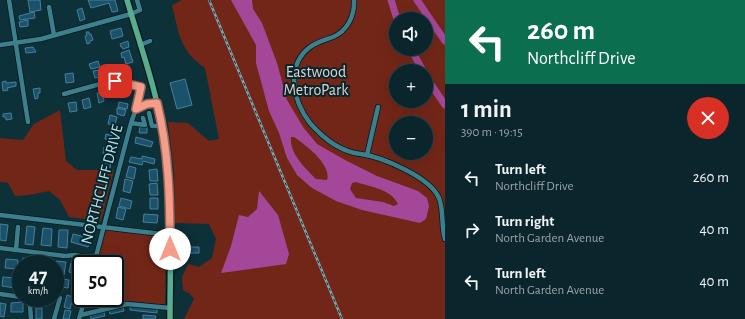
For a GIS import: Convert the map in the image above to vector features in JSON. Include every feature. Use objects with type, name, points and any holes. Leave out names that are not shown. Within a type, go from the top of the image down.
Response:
[{"type":"main road","points":[[126,0],[157,103],[168,169],[170,319]]},
{"type":"street","points":[[9,0],[28,122]]},
{"type":"street","points":[[0,46],[54,35],[131,14],[140,10],[137,0]]},
{"type":"street","points":[[354,0],[352,15],[345,28],[337,35],[315,44],[302,55],[294,72],[294,85],[298,101],[305,115],[321,134],[341,148],[355,154],[376,158],[418,176],[433,188],[440,203],[442,227],[445,239]]},
{"type":"street","points":[[49,7],[54,35]]},
{"type":"street","points":[[140,45],[150,41]]},
{"type":"street","points":[[64,94],[111,81],[119,82],[141,87],[136,109]]},
{"type":"street","name":"NORTHCLIFF DRIVE","points":[[96,255],[136,109],[147,104],[157,103]]},
{"type":"street","points":[[367,156],[378,107]]},
{"type":"street","points":[[149,114],[152,126]]},
{"type":"street","points":[[143,118],[145,125]]},
{"type":"street","points":[[131,123],[162,126]]},
{"type":"street","points":[[0,215],[170,235]]},
{"type":"street","points":[[16,250],[18,227]]},
{"type":"street","points":[[0,248],[65,256],[72,255]]},
{"type":"street","points":[[0,294],[12,296]]},
{"type":"street","points":[[80,317],[127,304],[170,308]]},
{"type":"street","points":[[30,307],[31,319]]},
{"type":"street","points":[[54,319],[57,307]]},
{"type":"street","points":[[80,317],[83,307]]},
{"type":"green space","name":"Eastwood MetroPark","points":[[182,0],[445,0],[445,319],[184,319],[194,299],[190,294],[183,290],[182,277],[188,264],[199,267],[212,258],[216,239],[209,224],[175,223],[174,172],[168,122],[188,123],[209,141],[219,139],[205,68],[196,61],[185,48],[172,5]]},
{"type":"green space","points":[[60,110],[66,161],[77,170],[114,170],[101,221],[69,217],[60,200],[49,191],[15,196],[8,183],[0,182],[0,138],[23,140],[34,124]]},
{"type":"green space","points":[[106,230],[166,237],[165,305],[124,302],[124,255],[98,255]]},
{"type":"shaded area","points":[[231,0],[252,0],[253,9],[262,23],[277,63],[287,100],[303,127],[317,144],[377,176],[418,191],[427,198],[429,206],[426,219],[420,223],[362,210],[336,201],[312,188],[297,175],[287,158],[279,133],[269,111],[256,63],[256,45]],"holes":[[[291,137],[294,137],[317,156],[326,168],[328,174],[327,180],[316,179],[303,165],[295,154],[291,143]],[[356,182],[386,192],[391,195],[398,204],[394,206],[383,202],[356,198],[350,189],[352,183]]]},
{"type":"shaded area","points":[[259,191],[278,215],[289,254],[286,264],[221,273],[231,246],[239,215],[248,217],[257,209]]},
{"type":"building","points":[[28,0],[40,0],[41,10],[30,12]]},
{"type":"building","points":[[88,0],[115,0],[118,11],[112,12],[109,3],[91,8]]},
{"type":"building","points":[[82,8],[85,19],[80,21],[77,10]]},
{"type":"building","points":[[34,12],[35,18],[20,20],[19,16]]},
{"type":"building","points":[[28,20],[28,26],[20,27],[19,22]]},
{"type":"building","points":[[121,28],[123,36],[112,39],[110,31]]},
{"type":"building","points":[[86,32],[91,34],[93,40],[87,44],[85,36],[87,35]]},
{"type":"building","points":[[128,41],[129,47],[123,49],[120,44]]},
{"type":"building","points":[[33,47],[36,52],[26,53],[25,48]]},
{"type":"building","points":[[129,50],[133,62],[126,64],[121,53]]},
{"type":"building","points":[[98,61],[100,67],[91,69],[89,64]]},
{"type":"building","points":[[100,70],[102,76],[95,78],[93,71]]},
{"type":"building","points":[[73,73],[74,82],[66,83],[65,74]]},
{"type":"building","points":[[185,79],[192,105],[177,109],[170,83]]},
{"type":"building","points":[[6,81],[6,83],[16,82],[16,86],[7,88],[8,90],[3,91],[2,82]]},
{"type":"building","points":[[40,88],[38,98],[35,99],[33,89]]},
{"type":"building","points":[[102,92],[104,101],[99,103],[97,93]]},
{"type":"building","points":[[89,98],[91,107],[84,109],[82,100]]},
{"type":"building","points":[[76,102],[77,111],[70,112],[68,103]]},
{"type":"building","points":[[119,102],[128,104],[127,109],[118,107]]},
{"type":"building","points":[[117,108],[126,110],[124,116],[117,114]]},
{"type":"building","points":[[11,113],[12,119],[6,120],[6,117],[3,117],[3,114]]},
{"type":"building","points":[[110,115],[117,117],[115,125],[108,124]]},
{"type":"building","points":[[140,127],[147,127],[147,133],[139,133]]},
{"type":"building","points":[[106,134],[117,137],[116,142],[105,139]]},
{"type":"building","points":[[136,137],[153,142],[151,147],[135,143]]},
{"type":"building","points":[[104,147],[115,150],[113,156],[103,154]]},
{"type":"building","points":[[142,156],[155,159],[154,164],[143,161],[142,165],[129,162],[131,157],[142,159]]},
{"type":"building","points":[[103,160],[111,162],[110,168],[102,166]]},
{"type":"building","points":[[129,166],[136,168],[134,179],[126,177]]},
{"type":"building","points":[[157,169],[158,181],[150,181],[149,170]]},
{"type":"building","points":[[125,179],[133,181],[130,193],[123,191]]},
{"type":"building","points":[[157,183],[158,195],[150,195],[149,184]]},
{"type":"building","points":[[121,198],[132,201],[130,209],[119,206]]},
{"type":"building","points":[[150,198],[158,198],[158,209],[150,209]]},
{"type":"building","points":[[118,207],[126,209],[123,220],[116,218]]},
{"type":"building","points":[[144,214],[158,215],[157,223],[143,222]]},
{"type":"building","points":[[0,224],[8,225],[6,241],[0,240]]},
{"type":"building","points":[[27,226],[35,227],[33,245],[25,244]]},
{"type":"building","points":[[43,228],[52,229],[51,246],[41,245]]},
{"type":"building","points":[[59,230],[68,230],[67,248],[58,247]]},
{"type":"building","points":[[73,234],[90,238],[88,247],[71,242]]},
{"type":"building","points":[[185,247],[199,247],[199,253],[185,253]]},
{"type":"building","points":[[6,259],[12,260],[12,269],[5,268]]},
{"type":"building","points":[[64,262],[66,262],[64,275]]},
{"type":"building","points":[[71,263],[72,263],[72,273],[69,272]]},
{"type":"building","points":[[3,277],[12,278],[12,288],[2,286]]},
{"type":"building","points":[[64,279],[69,280],[68,288],[64,287]]},
{"type":"building","points":[[67,295],[72,297],[70,309],[64,307]]},
{"type":"building","points":[[0,303],[6,304],[4,317],[0,316]]},
{"type":"building","points":[[11,303],[12,307],[23,307],[23,312],[11,312]]},
{"type":"building","points":[[130,306],[157,309],[157,313],[130,310]]},
{"type":"building","points":[[123,307],[124,311],[110,314],[109,311]]},
{"type":"building","points":[[36,308],[42,308],[42,319],[36,319]]},
{"type":"building","points":[[65,310],[71,311],[69,319],[63,319]]},
{"type":"building","points":[[104,312],[105,316],[91,319],[90,315]]},
{"type":"building","points":[[143,315],[156,316],[155,319],[143,319]]},
{"type":"waterway","points":[[391,0],[395,12]]},
{"type":"waterway","points":[[417,0],[445,41]]},
{"type":"waterway","points":[[415,56],[419,64]]},
{"type":"waterway","points":[[433,87],[445,105]]},
{"type":"railway","points":[[209,0],[342,319]]},
{"type":"route","points":[[115,81],[141,87],[136,109],[147,104],[157,103],[168,169],[170,249]]}]
